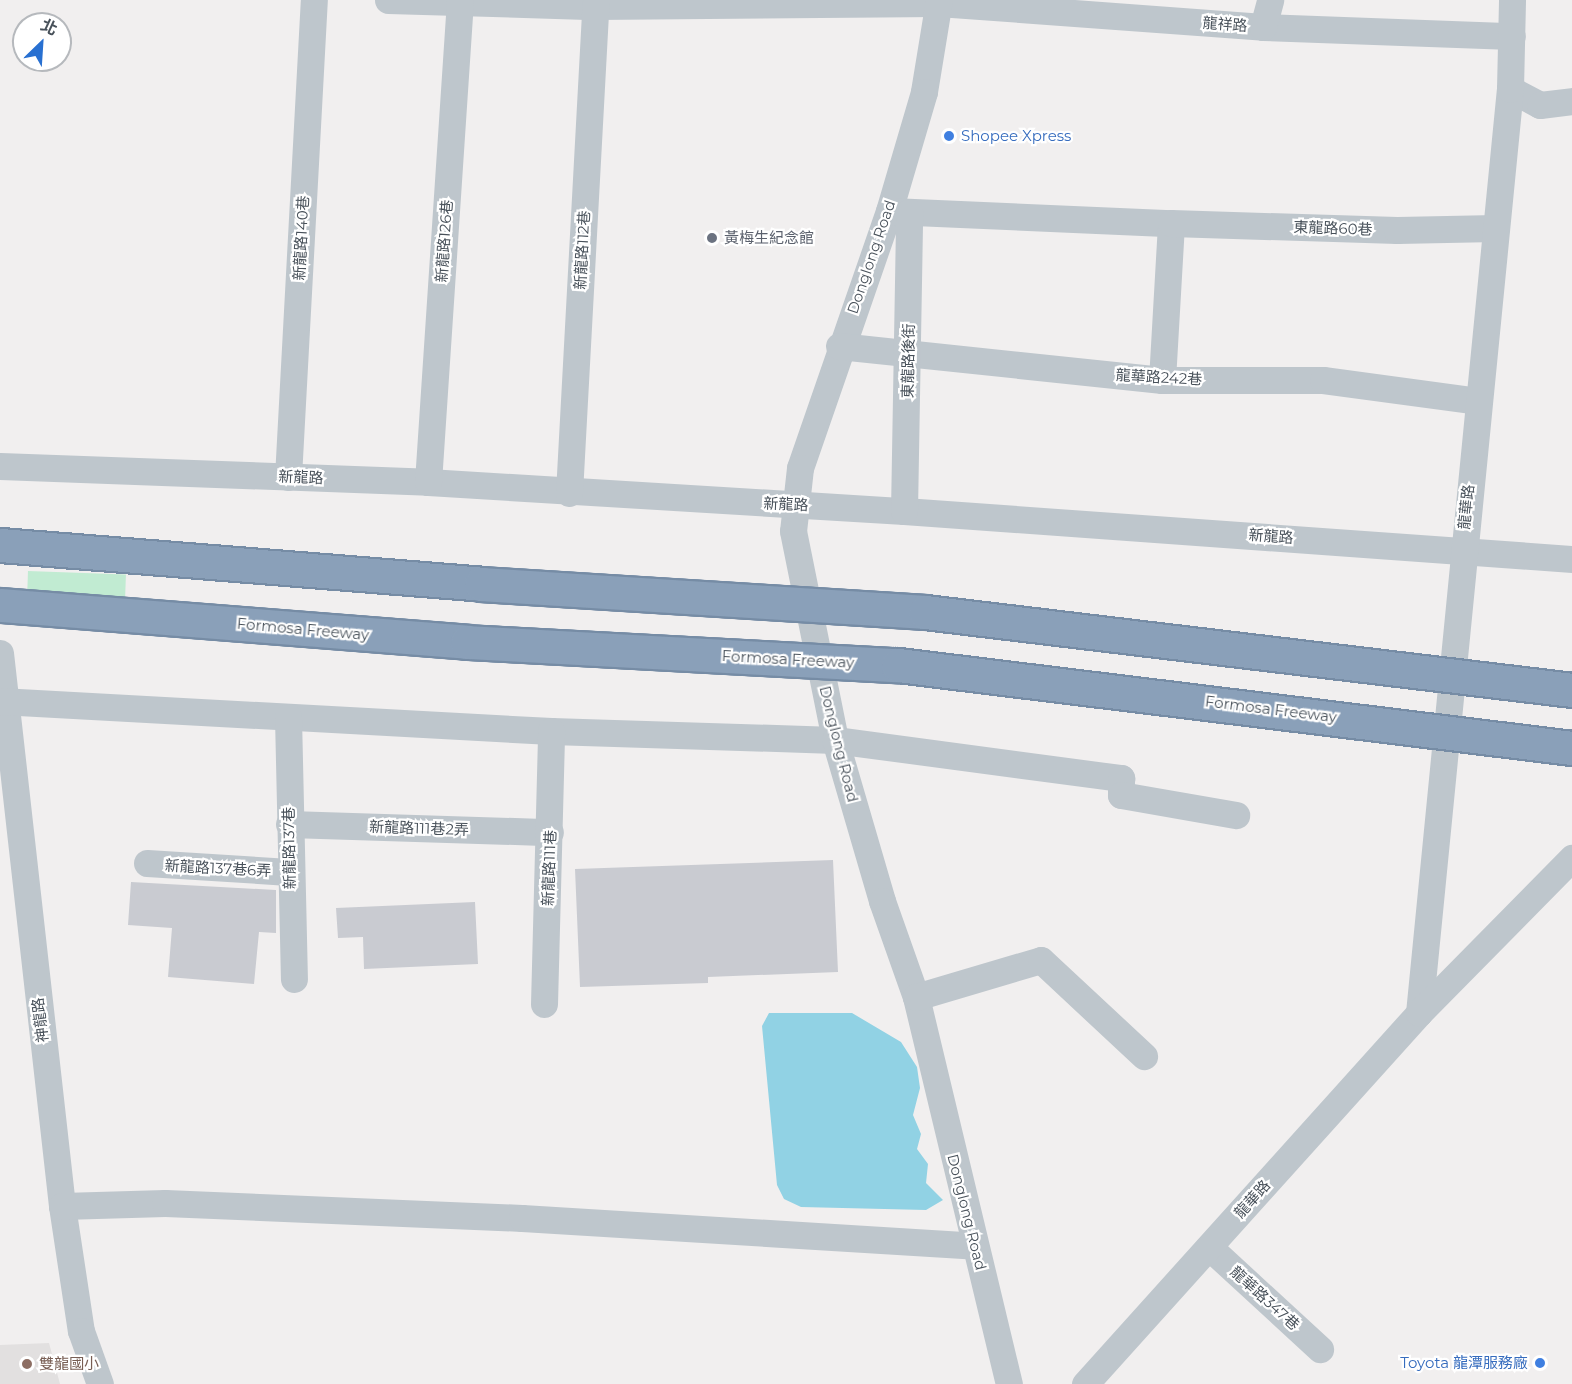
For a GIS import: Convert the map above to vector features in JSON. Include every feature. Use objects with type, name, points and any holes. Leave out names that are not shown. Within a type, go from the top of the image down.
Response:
[{"type":"highway","points":[[0,545],[481,584],[925,612],[1572,690]]},
{"type":"highway","name":"Formosa Freeway","points":[[0,605],[467,642],[898,665],[1572,748]]},
{"type":"street","name":"新龍路140巷","points":[[288,477],[314,0]]},
{"type":"street","name":"龍祥路","points":[[388,0],[595,6],[938,2],[1263,27],[1512,36]]},
{"type":"street","points":[[1263,27],[1270,0]]},
{"type":"street","name":"龍華路","points":[[1419,1013],[1462,550],[1510,88],[1512,0]]},
{"type":"street","name":"新龍路126巷","points":[[428,482],[460,1]]},
{"type":"street","name":"Donglong Road","points":[[938,2],[924,92],[899,211],[839,346],[800,468],[793,531],[835,740],[882,901],[916,997],[1009,1384]]},
{"type":"street","name":"新龍路112巷","points":[[569,493],[595,6]]},
{"type":"street","points":[[1510,88],[1540,105],[1572,101]]},
{"type":"street","name":"東龍路60巷","points":[[899,211],[1397,230],[1496,228]]},
{"type":"street","name":"東龍路後街","points":[[899,211],[908,354],[904,511]]},
{"type":"street","points":[[1162,380],[1171,223]]},
{"type":"street","name":"龍華路242巷","points":[[839,346],[1162,380],[1323,380],[1478,401]]},
{"type":"street","name":"新龍路","points":[[0,466],[428,482],[569,493],[904,511],[1572,559]]},
{"type":"street","name":"神龍路","points":[[0,653],[4,746],[62,1206],[81,1331],[100,1384]]},
{"type":"street","points":[[3,701],[551,731],[835,740],[1121,778],[1121,795],[1236,814]]},
{"type":"street","name":"新龍路137巷","points":[[288,717],[289,872],[294,979]]},
{"type":"street","name":"新龍路111巷","points":[[544,1004],[551,731]]},
{"type":"street","name":"新龍路111巷2弄","points":[[289,824],[550,832]]},
{"type":"street","name":"龍華路","points":[[1085,1384],[1419,1013],[1571,860]]},
{"type":"street","name":"新龍路137巷6弄","points":[[147,863],[289,872]]},
{"type":"street","points":[[916,997],[1041,960],[1144,1056]]},
{"type":"street","points":[[62,1206],[165,1203],[522,1218],[975,1246]]},
{"type":"street","name":"龍華路347巷","points":[[1209,1247],[1320,1348]]},
{"type":"shaded area","name":"雙龍國小","points":[[49,1343],[60,1384],[0,1384],[0,1345]]},
{"type":"green space","points":[[28,571],[126,574],[124,622],[26,619]]},
{"type":"water","points":[[769,1013],[852,1013],[901,1042],[917,1067],[920,1088],[913,1115],[921,1134],[917,1149],[928,1164],[926,1183],[943,1200],[926,1210],[801,1207],[784,1199],[777,1185],[762,1026]]},
{"type":"building","points":[[833,860],[838,972],[708,977],[708,983],[580,987],[575,869]]},
{"type":"building","points":[[131,882],[276,890],[276,933],[259,932],[254,984],[168,977],[172,928],[128,925]]},
{"type":"building","points":[[475,902],[478,964],[364,969],[363,937],[338,938],[336,908]]},
{"type":"place","name":"Shopee Xpress","points":[[949,136]]},
{"type":"place","name":"黃梅生紀念館","points":[[712,238]]},
{"type":"place","name":"Toyota 龍潭服務廠","points":[[1540,1363]]},
{"type":"place","name":"雙龍國小","points":[[27,1364]]}]
